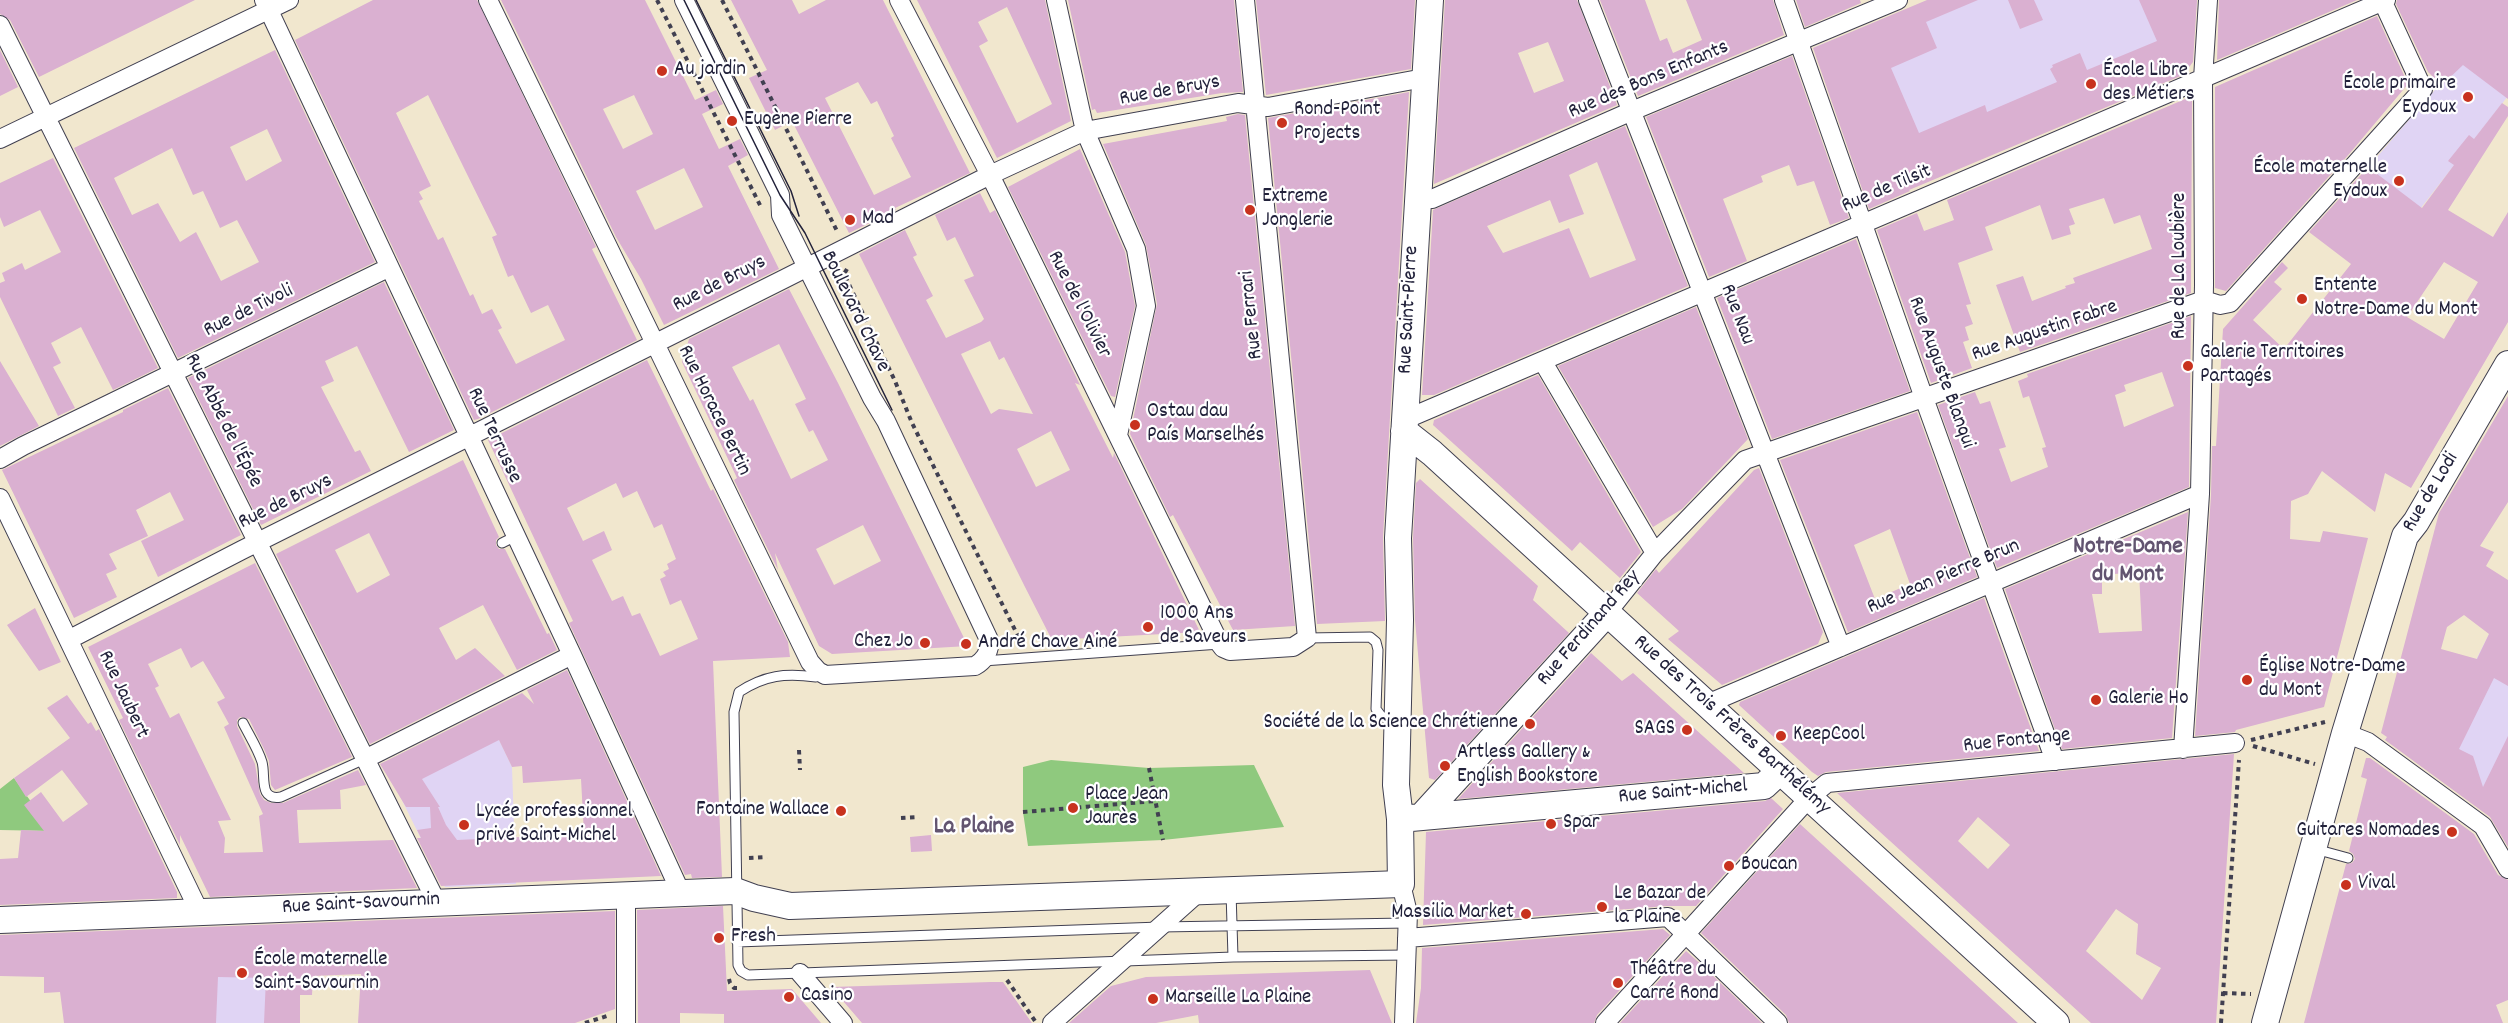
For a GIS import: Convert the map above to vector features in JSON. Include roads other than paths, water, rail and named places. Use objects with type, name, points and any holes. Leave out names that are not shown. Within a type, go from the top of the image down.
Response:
[{"type":"street","points":[[0,139],[46,118],[266,5],[289,0]]},
{"type":"street","name":"Rue Horace Bertin","points":[[488,0],[814,667],[825,675],[966,668],[983,661]]},
{"type":"street","name":"Boulevard Chave","points":[[684,0],[780,195],[781,215],[886,421],[990,642],[983,661]]},
{"type":"street","name":"Rue de l'Olivier","points":[[899,0],[990,176],[1217,638]]},
{"type":"street","points":[[1056,0],[1085,131],[1136,249],[1146,306],[1118,435]]},
{"type":"street","name":"Rue Ferrari","points":[[1245,0],[1306,632]]},
{"type":"street","name":"Rue Saint-Pierre","points":[[1398,717],[1400,620],[1398,538],[1430,0]]},
{"type":"street","name":"Rue Nau","points":[[1588,0],[1841,646]]},
{"type":"street","name":"Rue Auguste Blanqui","points":[[1784,0],[2055,761]]},
{"type":"street","name":"Rue des Bons Enfants","points":[[1417,200],[1432,199],[1632,111],[1898,0]]},
{"type":"street","name":"Rue de La Loubière","points":[[2183,748],[2200,494],[2204,300],[2203,79],[2208,0]]},
{"type":"street","points":[[2204,300],[2220,305],[2230,303],[2423,89],[2384,0]]},
{"type":"street","name":"Rue de Tilsit","points":[[1404,425],[1702,291],[1863,225],[2384,0]]},
{"type":"street","name":"Rue Terrusse","points":[[266,5],[469,437],[509,540],[572,655],[681,892]]},
{"type":"street","name":"Rue Abbé de l'Épée","points":[[0,25],[367,758],[436,902]]},
{"type":"street","name":"Rue de Bruys","points":[[70,639],[990,176],[1085,131],[1238,103],[1268,107],[1424,78]]},
{"type":"street","name":"Rue de Tivoli","points":[[0,459],[388,268]]},
{"type":"street","name":"Rue Augustin Fabre","points":[[1765,453],[2204,300]]},
{"type":"street","points":[[1543,362],[1655,554]]},
{"type":"street","name":"Rue de Lodi","points":[[2265,1023],[2313,848],[2336,728],[2405,536],[2416,522],[2508,364]]},
{"type":"street","name":"Rue des Trois Frères Barthélémy","points":[[1404,425],[2056,1023]]},
{"type":"street","name":"Rue Ferdinand Rey","points":[[1411,818],[1607,613],[1655,554],[1745,460],[1765,453]]},
{"type":"street","name":"Rue Jean Pierre Brun","points":[[1707,704],[2200,494]]},
{"type":"street","name":"Rue Jaubert","points":[[0,498],[70,639],[200,913]]},
{"type":"street","points":[[1217,638],[1223,648],[1230,651],[1293,647],[1306,632]]},
{"type":"street","points":[[367,758],[572,655]]},
{"type":"street","points":[[1398,717],[1396,785],[1411,818],[1401,884],[1407,908],[1404,1023]]},
{"type":"street","points":[[2336,728],[2368,742],[2483,826],[2508,869]]},
{"type":"street","name":"Rue Fontange","points":[[1610,1022],[1809,798],[1827,783],[2238,743]]},
{"type":"street","name":"Rue Saint-Michel","points":[[1411,818],[1764,786],[1780,771]]},
{"type":"street","points":[[729,891],[790,906],[1401,884]]},
{"type":"street","name":"Rue Saint-Savournin","points":[[0,920],[729,891]]},
{"type":"street","points":[[1052,1023],[1200,891]]},
{"type":"street","points":[[618,1020],[626,896]]},
{"type":"street","points":[[1407,942],[1668,917],[1778,1023]]},
{"type":"street","points":[[800,973],[843,1023]]},
{"type":"lane","points":[[1306,632],[1370,637],[1376,642],[1378,650],[1376,709],[1382,717],[1398,717]]},
{"type":"lane","points":[[983,661],[1217,638]]},
{"type":"lane","points":[[816,676],[788,675],[757,680],[739,692],[734,712],[729,891],[738,965],[741,971],[748,975],[1082,962],[1117,963],[1233,957],[1407,942]]},
{"type":"lane","points":[[243,723],[262,763],[262,782],[268,795],[273,798],[281,797],[367,758]]},
{"type":"lane","points":[[2313,848],[2348,858]]},
{"type":"lane","points":[[1231,890],[1233,957]]},
{"type":"lane","points":[[737,942],[1232,926],[1407,942]]},
{"type":"tram line","points":[[684,0],[780,195],[805,233],[892,410]]},
{"type":"tram line","points":[[696,0],[791,191],[799,216]]},
{"type":"place","name":"Au jardin","points":[[662,71]]},
{"type":"place","name":"École Libre des Métiers","points":[[2091,84]]},
{"type":"place","name":"École primaire Eydoux","points":[[2468,97]]},
{"type":"place","name":"Eugène Pierre","points":[[732,121]]},
{"type":"place","name":"Rond-Point Projects","points":[[1282,123]]},
{"type":"place","name":"École maternelle Eydoux","points":[[2399,181]]},
{"type":"place","name":"Extreme Jonglerie","points":[[1250,210]]},
{"type":"place","name":"Mad","points":[[850,220]]},
{"type":"place","name":"Entente Notre-Dame du Mont","points":[[2302,299]]},
{"type":"place","name":"Galerie Territoires Partagés","points":[[2188,366]]},
{"type":"place","name":"Ostau dau País Marselhés","points":[[1135,425]]},
{"type":"place","name":"1000 Ans de Saveurs","points":[[1148,627]]},
{"type":"place","name":"Chez Jo","points":[[925,643]]},
{"type":"place","name":"André Chave Ainé","points":[[966,644]]},
{"type":"place","name":"Église Notre-Dame du Mont","points":[[2247,680]]},
{"type":"place","name":"Galerie Ho","points":[[2096,700]]},
{"type":"place","name":"Société de la Science Chrétienne","points":[[1530,724]]},
{"type":"place","name":"SAGS","points":[[1687,730]]},
{"type":"place","name":"KeepCool","points":[[1781,736]]},
{"type":"place","name":"Artless Gallery & English Bookstore","points":[[1445,766]]},
{"type":"place","name":"Place Jean Jaurès","points":[[1073,808]]},
{"type":"place","name":"Fontaine Wallace","points":[[841,811]]},
{"type":"place","name":"Spar","points":[[1551,824]]},
{"type":"place","name":"Lycée professionnel privé Saint-Michel","points":[[464,825]]},
{"type":"place","name":"Guitares Nomades","points":[[2452,832]]},
{"type":"place","name":"Boucan","points":[[1729,866]]},
{"type":"place","name":"Vival","points":[[2346,885]]},
{"type":"place","name":"Le Bazar de la Plaine","points":[[1602,907]]},
{"type":"place","name":"Massilia Market","points":[[1526,914]]},
{"type":"place","name":"Fresh","points":[[719,938]]},
{"type":"place","name":"École maternelle Saint-Savournin","points":[[242,973]]},
{"type":"place","name":"Théâtre du Carré Rond","points":[[1618,983]]},
{"type":"place","name":"Casino","points":[[789,997]]},
{"type":"place","name":"Marseille La Plaine","points":[[1153,999]]},
{"type":"district","name":"Notre-Dame du Mont","points":[[2128,563]]},
{"type":"district","name":"La Plaine","points":[[974,829]]}]
